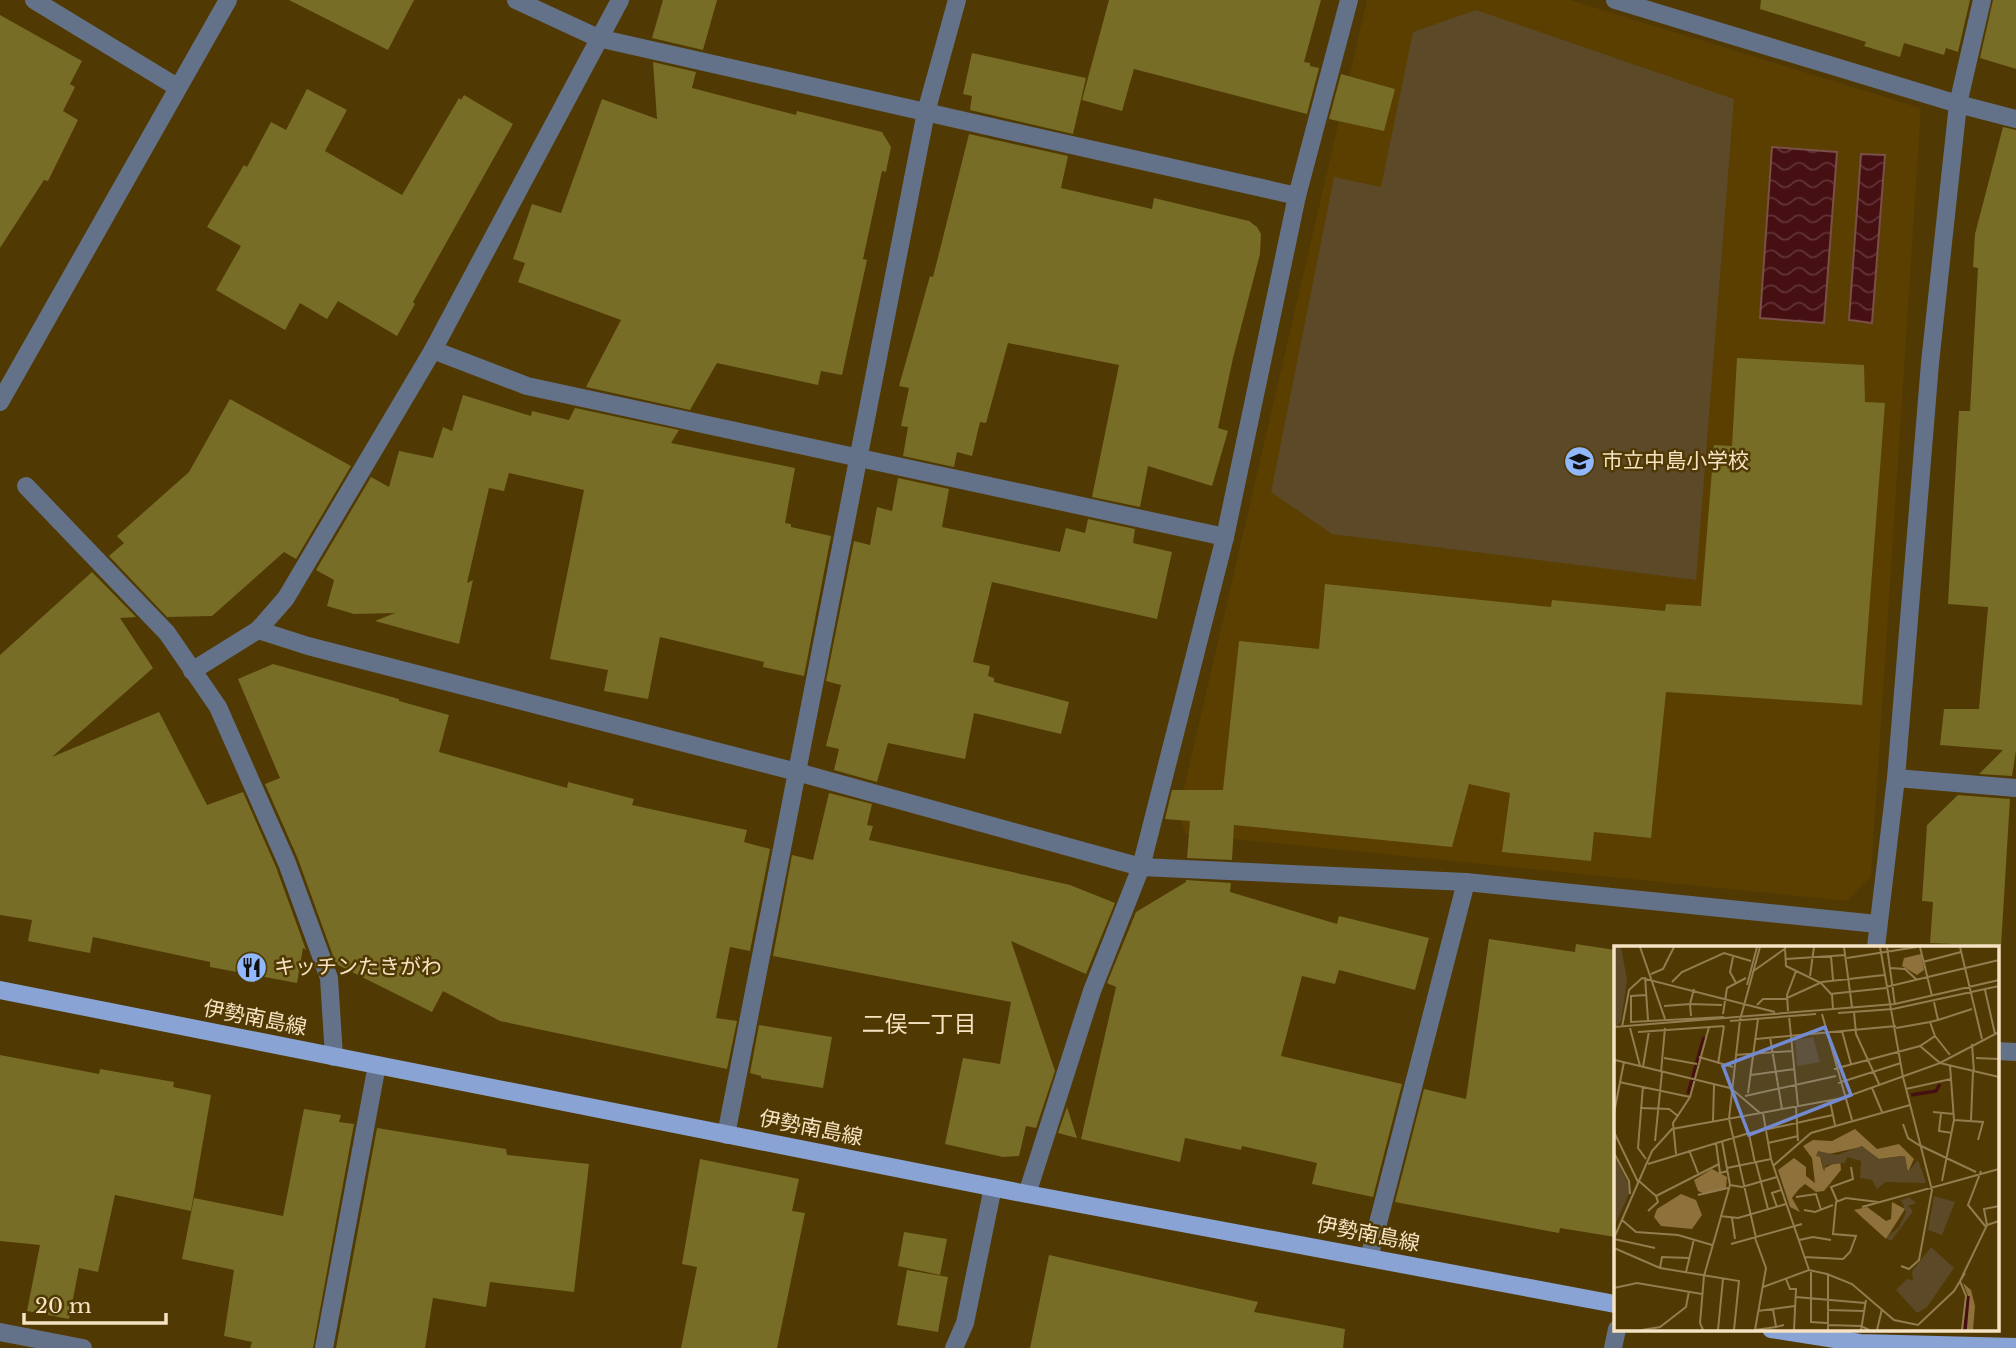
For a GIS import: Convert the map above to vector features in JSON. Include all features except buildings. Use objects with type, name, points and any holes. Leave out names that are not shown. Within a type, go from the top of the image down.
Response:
[{"type":"main road","name":"伊勢南島線","points":[[0,990],[1027,1194],[1614,1304]]},
{"type":"main road","points":[[1779,1330],[1861,1340],[2016,1347]]},
{"type":"street","points":[[34,0],[177,86]]},
{"type":"street","points":[[0,402],[228,0]]},
{"type":"street","points":[[516,0],[598,38],[1297,196]]},
{"type":"street","points":[[192,671],[258,630],[286,598],[433,350],[620,0]]},
{"type":"street","points":[[726,1135],[926,113],[957,0]]},
{"type":"street","points":[[1027,1194],[1092,991],[1141,867],[1225,537],[1297,196],[1349,0]]},
{"type":"street","points":[[1615,0],[1958,104],[2016,119]]},
{"type":"street","points":[[1876,946],[1896,778],[1930,363],[1958,104],[1982,0]]},
{"type":"street","points":[[433,350],[527,386],[1225,537]]},
{"type":"street","points":[[26,486],[167,633],[218,707],[287,863],[329,978],[334,1057]]},
{"type":"street","points":[[258,630],[321,650],[797,772],[1141,867],[1466,882],[1877,924]]},
{"type":"street","points":[[1896,778],[2016,788]]},
{"type":"street","points":[[1369,1258],[1466,882]]},
{"type":"street","points":[[1998,1051],[2016,1052]]},
{"type":"street","points":[[324,1348],[377,1065]]},
{"type":"street","points":[[954,1348],[965,1323],[993,1187]]},
{"type":"street","points":[[1613,1348],[1617,1330]]},
{"type":"street","points":[[6,1338],[83,1348]]},
{"type":"shaded area","name":"市立中島小学校","points":[[1367,0],[1570,0],[1921,108],[1871,876],[1847,901],[1186,834],[1178,814]]},
{"type":"shaded area","points":[[1476,10],[1734,99],[1696,580],[1332,534],[1271,492],[1334,177],[1381,187],[1413,32]]},
{"type":"water","points":[[1772,147],[1837,152],[1824,323],[1760,318]]},
{"type":"water","points":[[1861,154],[1885,155],[1872,323],[1849,320]]},
{"type":"place","name":"市立中島小学校","points":[[1579,461]]},
{"type":"place","name":"キッチンたきがわ","points":[[251,967]]},
{"type":"district","name":"二俣一丁目","points":[[919,1024]]}]
